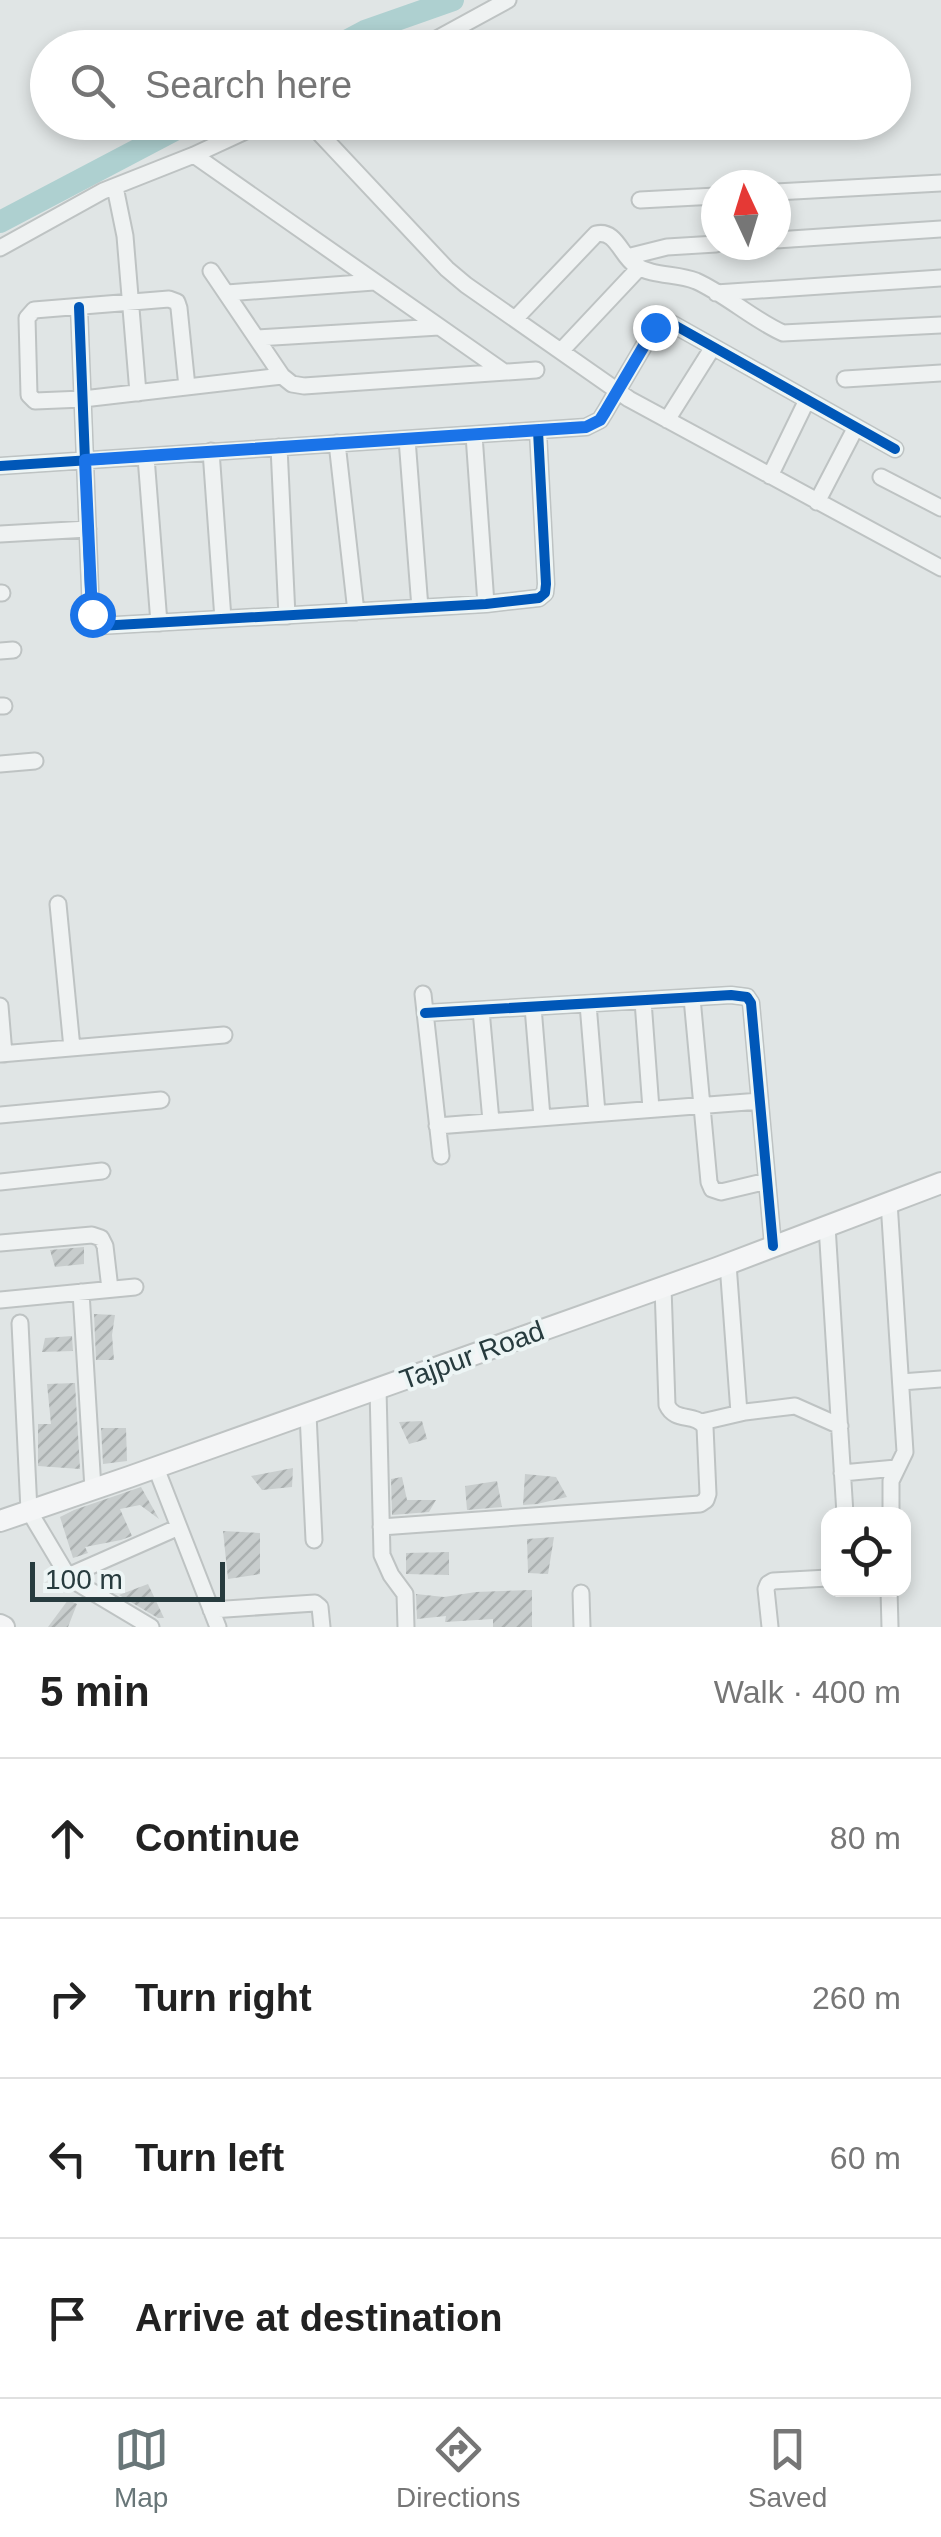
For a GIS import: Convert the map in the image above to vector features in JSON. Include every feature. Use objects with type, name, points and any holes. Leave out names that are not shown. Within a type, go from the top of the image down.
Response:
[{"type":"main road","name":"Tajpur Road","points":[[0,1521],[728,1264],[941,1182]]},
{"type":"street","points":[[453,30],[508,0]]},
{"type":"street","points":[[0,248],[114,186],[226,140]]},
{"type":"street","points":[[326,140],[447,269],[561,352],[667,420],[941,568]]},
{"type":"street","points":[[194,155],[504,372]]},
{"type":"street","points":[[791,191],[941,184]]},
{"type":"street","points":[[114,186],[126,236],[138,392]]},
{"type":"street","points":[[640,200],[701,197]]},
{"type":"street","points":[[791,239],[941,229]]},
{"type":"street","points":[[515,319],[601,232],[608,234],[633,262],[696,281],[783,334],[941,325]]},
{"type":"street","points":[[561,352],[633,262],[666,247],[701,245]]},
{"type":"street","points":[[211,271],[282,376],[292,384],[536,370]]},
{"type":"street","points":[[716,293],[941,278]]},
{"type":"street","points":[[226,294],[374,282]]},
{"type":"street","points":[[187,387],[177,302],[169,299],[29,313],[29,395],[35,401],[83,399],[138,392],[187,387],[282,376]]},
{"type":"street","points":[[78,306],[92,614],[96,624],[356,612],[539,598],[545,594],[538,431]]},
{"type":"street","points":[[0,466],[592,425],[600,420],[619,392],[662,321],[895,449]]},
{"type":"street","points":[[256,338],[440,328]]},
{"type":"street","points":[[667,420],[713,347]]},
{"type":"street","points":[[845,379],[941,373]]},
{"type":"street","points":[[770,476],[807,400]]},
{"type":"street","points":[[817,502],[856,427]]},
{"type":"street","points":[[474,435],[486,604]]},
{"type":"street","points":[[407,439],[420,608]]},
{"type":"street","points":[[338,443],[356,612]]},
{"type":"street","points":[[279,447],[287,616]]},
{"type":"street","points":[[210,451],[223,619]]},
{"type":"street","points":[[146,456],[160,623]]},
{"type":"street","points":[[880,477],[941,508]]},
{"type":"street","points":[[0,534],[88,530]]},
{"type":"street","points":[[0,764],[35,761]]},
{"type":"street","points":[[58,904],[72,1048]]},
{"type":"street","points":[[423,994],[440,1156]]},
{"type":"street","points":[[425,1013],[747,997],[773,1246]]},
{"type":"street","points":[[692,998],[712,1190],[721,1192],[767,1181]]},
{"type":"street","points":[[643,1000],[651,1110]]},
{"type":"street","points":[[588,1004],[597,1113]]},
{"type":"street","points":[[0,1006],[2,1054],[224,1035]]},
{"type":"street","points":[[533,1007],[542,1117]]},
{"type":"street","points":[[482,1010],[491,1121]]},
{"type":"street","points":[[0,1116],[161,1100]]},
{"type":"street","points":[[437,1126],[760,1101]]},
{"type":"street","points":[[0,1182],[102,1171]]},
{"type":"street","points":[[889,1202],[905,1452],[891,1481],[891,1507]]},
{"type":"street","points":[[828,1226],[844,1507]]},
{"type":"street","points":[[0,1243],[92,1235],[101,1238],[110,1290]]},
{"type":"street","points":[[728,1264],[739,1413]]},
{"type":"street","points":[[0,1300],[135,1287]]},
{"type":"street","points":[[381,1527],[700,1504],[706,1500],[705,1427],[696,1418],[676,1416],[667,1406],[664,1287]]},
{"type":"street","points":[[81,1292],[93,1490]]},
{"type":"street","points":[[20,1323],[29,1511],[68,1576],[151,1627]]},
{"type":"street","points":[[901,1382],[941,1379]]},
{"type":"street","points":[[378,1389],[384,1564],[405,1594],[406,1627]]},
{"type":"street","points":[[702,1422],[795,1406],[840,1426]]},
{"type":"street","points":[[308,1414],[314,1540]]},
{"type":"street","points":[[156,1468],[218,1627]]},
{"type":"street","points":[[842,1473],[896,1468]]},
{"type":"street","points":[[68,1576],[179,1527]]},
{"type":"street","points":[[770,1627],[768,1584],[821,1578]]},
{"type":"street","points":[[582,1592],[582,1627]]},
{"type":"street","points":[[889,1597],[890,1627]]},
{"type":"street","points":[[211,1610],[314,1603],[320,1606],[322,1627]]},
{"type":"building","points":[[84,1247],[84,1264],[55,1267],[50,1250]]},
{"type":"building","points":[[94,1314],[115,1315],[114,1360],[96,1360]]},
{"type":"building","points":[[72,1336],[73,1351],[42,1352],[45,1338]]},
{"type":"building","points":[[75,1383],[80,1469],[38,1466],[38,1424],[51,1424],[47,1384]]},
{"type":"building","points":[[422,1421],[427,1439],[409,1444],[399,1422]]},
{"type":"building","points":[[101,1428],[126,1428],[127,1461],[103,1464]]},
{"type":"building","points":[[293,1468],[292,1487],[262,1490],[251,1476]]},
{"type":"building","points":[[525,1474],[556,1477],[567,1497],[523,1505]]},
{"type":"building","points":[[402,1477],[407,1500],[436,1500],[429,1512],[392,1515],[391,1479]]},
{"type":"building","points":[[497,1481],[502,1507],[467,1510],[465,1486]]},
{"type":"building","points":[[141,1487],[159,1519],[140,1505],[120,1509],[132,1536],[85,1547],[88,1553],[73,1558],[60,1517]]},
{"type":"building","points":[[223,1531],[260,1533],[260,1574],[228,1579]]},
{"type":"building","points":[[554,1537],[548,1574],[528,1573],[527,1539]]},
{"type":"building","points":[[449,1552],[449,1575],[406,1574],[406,1553]]},
{"type":"building","points":[[148,1584],[164,1618],[119,1595]]},
{"type":"building","points":[[532,1590],[532,1627],[493,1627],[493,1619],[417,1619],[416,1594],[444,1597]]},
{"type":"building","points":[[68,1600],[77,1604],[68,1627],[48,1627]]},
{"type":"waterway","points":[[368,30],[453,0]]},
{"type":"waterway","points":[[0,222],[156,140]]},
{"type":"cycle path","points":[[79,307],[91,614],[99,626],[539,598],[545,593],[546,584],[538,431]]},
{"type":"cycle path","points":[[0,466],[586,427],[600,420],[662,321],[895,449]]},
{"type":"cycle path","points":[[425,1013],[747,997],[751,1003],[773,1246]]},
{"type":"route","points":[[92,614],[85,460],[586,427],[600,420],[655,327]]}]
